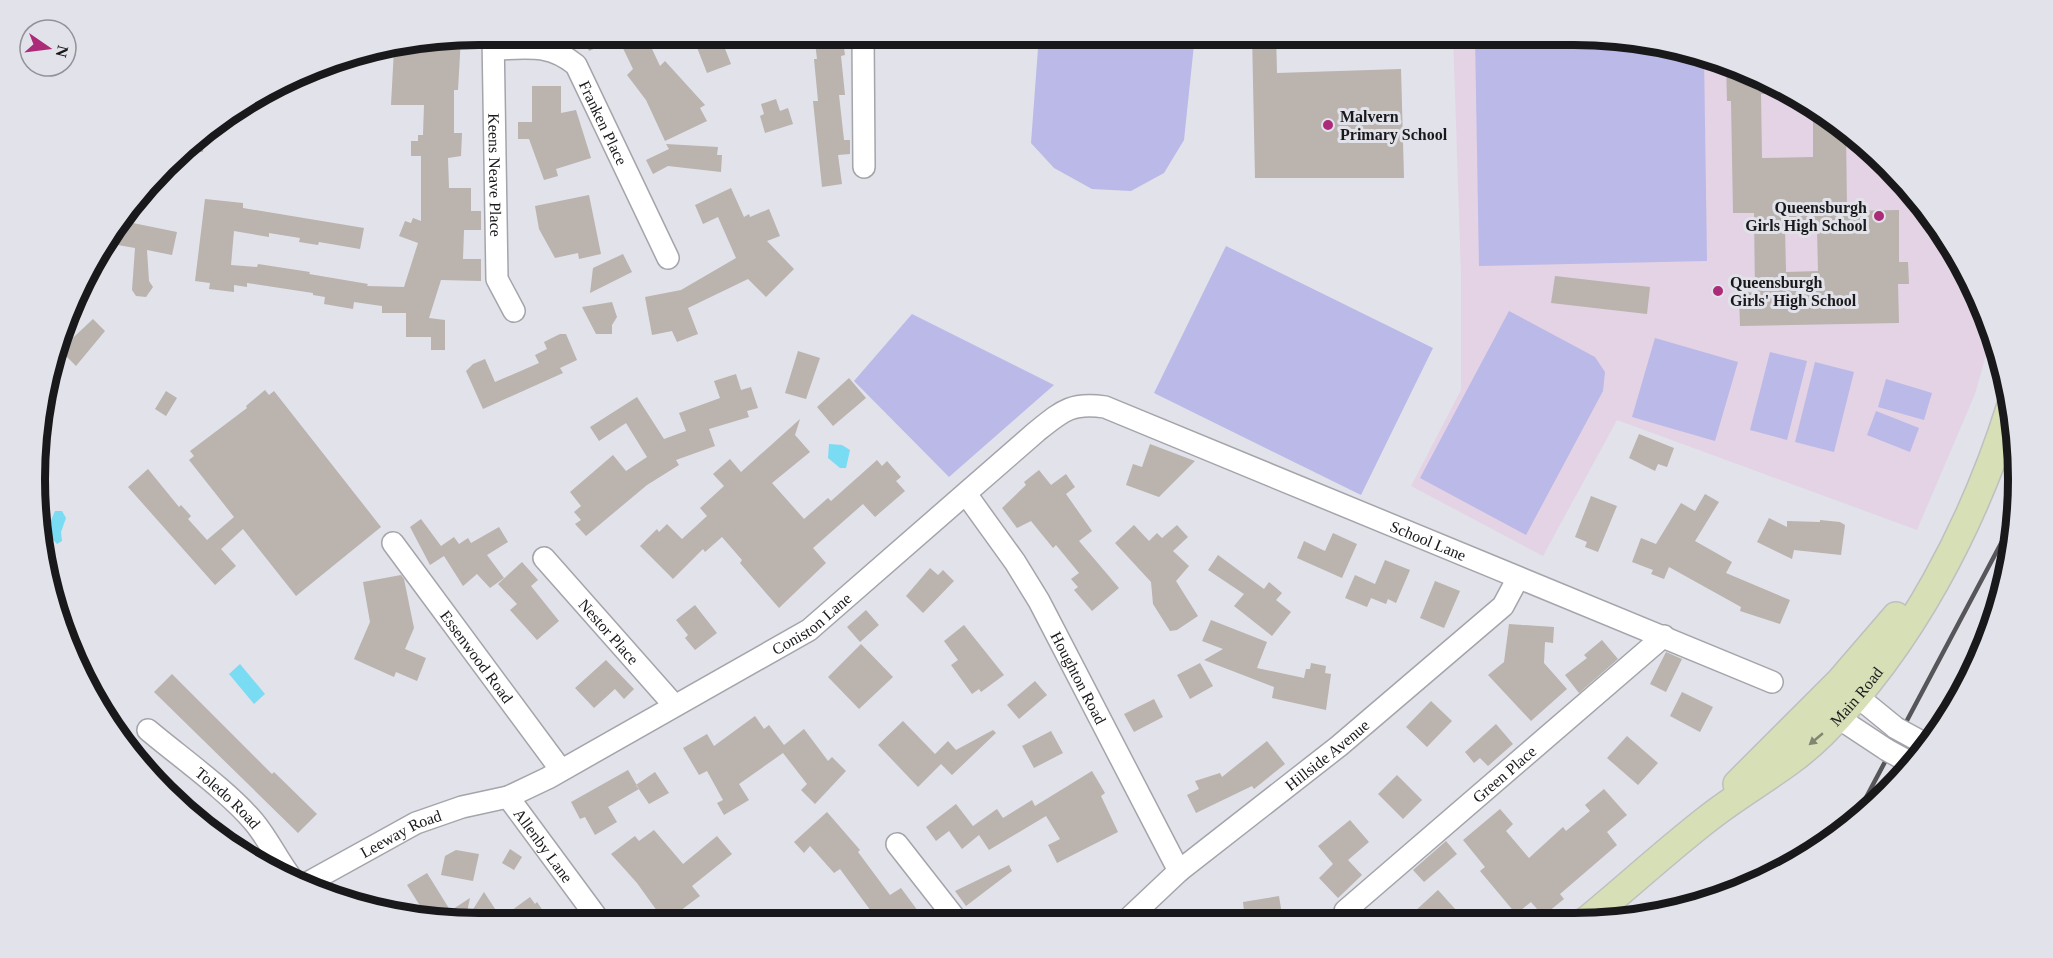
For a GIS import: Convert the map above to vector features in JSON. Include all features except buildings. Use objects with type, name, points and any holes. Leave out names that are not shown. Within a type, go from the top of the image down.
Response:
[{"type":"main road","name":"Main Road","points":[[1596,912],[1707,819],[1751,768],[1827,711],[1848,689],[1959,532],[1997,450],[2004,426]]},
{"type":"street","name":"Keens Neave Place","points":[[494,45],[497,279],[514,312]]},
{"type":"street","name":"Franken Place","points":[[518,45],[555,50],[576,65],[668,258]]},
{"type":"street","points":[[863,45],[864,167]]},
{"type":"street","name":"Coniston Lane","points":[[508,797],[561,770],[809,630],[1063,411],[1083,404]]},
{"type":"street","name":"School Lane","points":[[1083,404],[1105,407],[1772,682]]},
{"type":"street","name":"Houghton Road","points":[[966,494],[1016,562],[1039,601],[1179,871]]},
{"type":"street","name":"Essenwood Road","points":[[393,543],[561,770]]},
{"type":"street","name":"Nestor Place","points":[[544,558],[674,705]]},
{"type":"street","name":"Hillside Avenue","points":[[1134,913],[1179,871],[1339,746],[1494,614],[1507,600],[1518,578]]},
{"type":"street","name":"Green Place","points":[[1344,911],[1664,636]]},
{"type":"street","points":[[1848,689],[1896,728],[1920,740]]},
{"type":"street","points":[[1827,711],[1905,759]]},
{"type":"street","name":"Toledo Road","points":[[148,730],[246,814],[272,846],[280,864]]},
{"type":"street","name":"Leeway Road","points":[[313,880],[416,824],[462,807],[508,797]]},
{"type":"street","name":"Allenby Lane","points":[[508,797],[588,913]]},
{"type":"street","points":[[897,844],[951,913]]},
{"type":"shaded area","points":[[1038,45],[1194,45],[1184,140],[1164,173],[1131,191],[1092,189],[1054,168],[1031,143]]},
{"type":"shaded area","name":"Queensburgh Girls' High School","points":[[1453,45],[1574,45],[1631,49],[1686,60],[1740,78],[1791,103],[1815,118],[1860,153],[1900,193],[1935,238],[1963,287],[1988,349],[1975,394],[1917,530],[1617,420],[1543,556],[1411,486],[1461,390],[1461,274]]},
{"type":"shaded area","points":[[1475,45],[1602,46],[1659,53],[1704,65],[1707,261],[1479,266]]},
{"type":"shaded area","points":[[1226,246],[1433,348],[1361,495],[1154,393]]},
{"type":"shaded area","points":[[1509,311],[1595,357],[1605,372],[1603,391],[1526,535],[1420,478]]},
{"type":"shaded area","points":[[912,314],[1054,385],[949,477],[854,381]]},
{"type":"shaded area","points":[[1655,338],[1738,362],[1715,441],[1632,417]]},
{"type":"shaded area","points":[[1770,352],[1807,361],[1787,440],[1750,430]]},
{"type":"shaded area","points":[[1815,362],[1854,372],[1834,452],[1795,442]]},
{"type":"shaded area","points":[[1886,379],[1932,393],[1924,420],[1878,407]]},
{"type":"shaded area","points":[[1876,411],[1919,428],[1910,452],[1867,435]]},
{"type":"shaded area","points":[[829,444],[842,445],[850,450],[846,468],[840,468],[828,458]]},
{"type":"shaded area","points":[[55,511],[62,511],[66,518],[61,532],[62,541],[57,544],[49,535],[48,527]]},
{"type":"shaded area","points":[[240,664],[265,694],[254,704],[229,674]]},
{"type":"railway","points":[[1864,801],[2004,538]]},
{"type":"place","name":"Malvern Primary School","points":[[1328,125]]},
{"type":"place","name":"Queensburgh Girls High School","points":[[1879,216]]},
{"type":"place","name":"Queensburgh Girls' High School","points":[[1718,291]]}]
